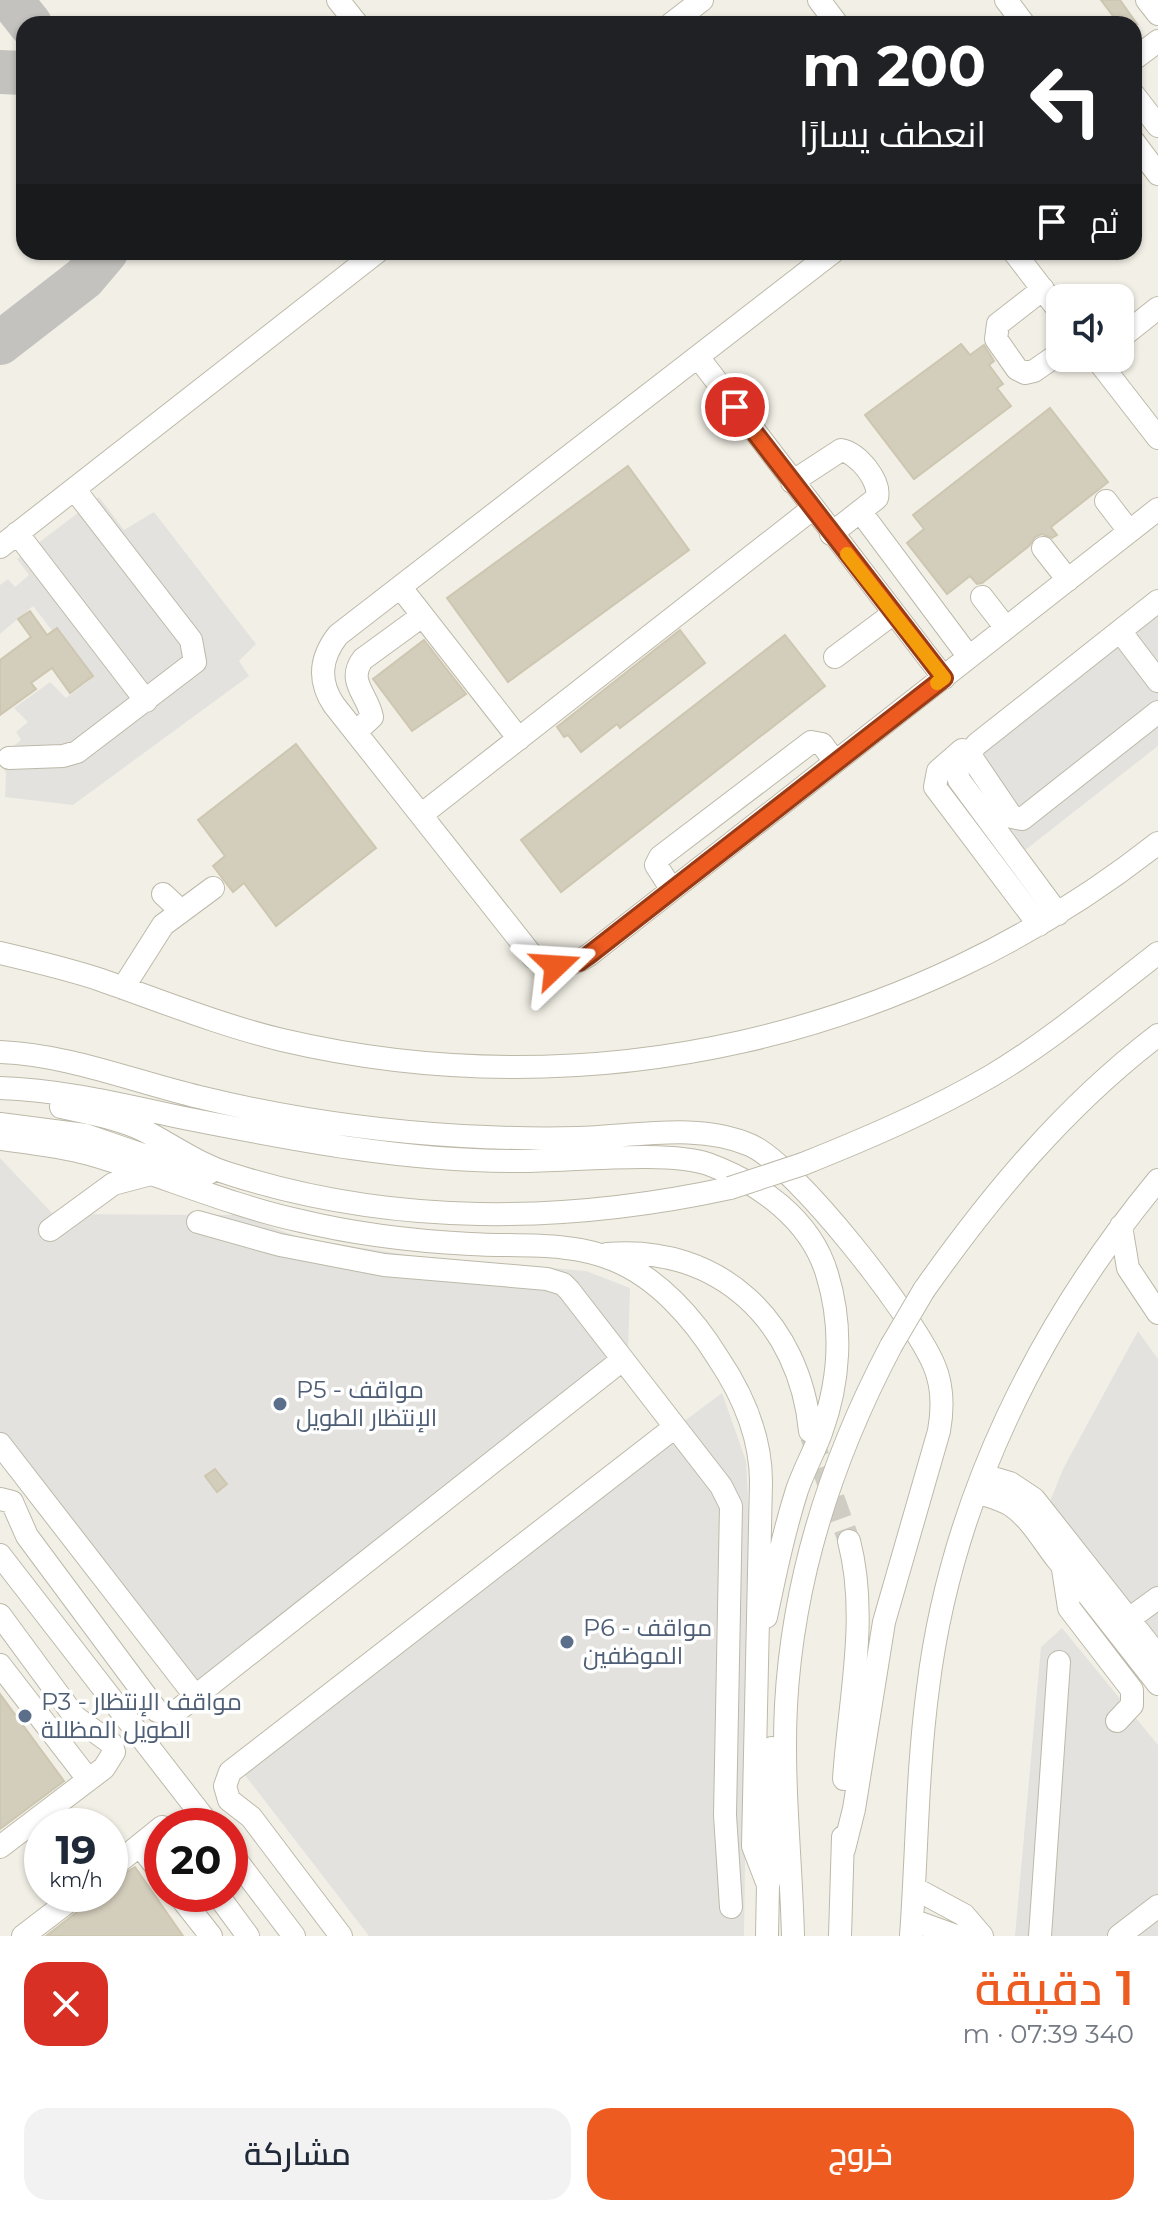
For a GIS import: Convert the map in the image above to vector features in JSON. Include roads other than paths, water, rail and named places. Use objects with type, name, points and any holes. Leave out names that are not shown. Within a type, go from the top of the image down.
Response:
[{"type":"street","points":[[338,0],[351,16]]},
{"type":"street","points":[[681,16],[702,0]]},
{"type":"street","points":[[1147,0],[1158,14]]},
{"type":"street","points":[[1142,105],[1158,126]]},
{"type":"street","points":[[1142,153],[1158,174]]},
{"type":"street","points":[[146,701],[9,540],[367,260]]},
{"type":"street","points":[[823,260],[330,645],[322,669],[327,694],[534,958],[544,963],[568,965],[579,962],[1158,509]]},
{"type":"street","points":[[1020,260],[1046,293]]},
{"type":"street","points":[[1043,289],[998,324],[996,339],[1017,369],[1025,373],[1046,363]]},
{"type":"street","points":[[1134,327],[1158,308]]},
{"type":"street","points":[[698,357],[944,678]]},
{"type":"street","points":[[1107,372],[1158,438]]},
{"type":"street","points":[[792,482],[833,452],[846,450],[854,455],[878,488],[877,498],[831,534]]},
{"type":"street","points":[[9,758],[70,754],[146,701],[191,666],[196,657],[194,645],[75,490]]},
{"type":"street","points":[[1106,501],[1129,531]]},
{"type":"street","points":[[421,815],[812,509]]},
{"type":"street","points":[[860,511],[969,657]]},
{"type":"street","points":[[1043,548],[1068,580]]},
{"type":"street","points":[[401,588],[519,739]]},
{"type":"street","points":[[982,597],[1006,628]]},
{"type":"street","points":[[1049,920],[957,776],[956,768],[974,750],[1158,601]]},
{"type":"street","points":[[835,657],[894,613]]},
{"type":"street","points":[[356,732],[372,717],[355,677],[360,663],[422,616]]},
{"type":"street","points":[[352,625],[371,653]]},
{"type":"street","points":[[1120,631],[1158,681]]},
{"type":"street","points":[[974,750],[1012,817],[1018,820],[1158,712]]},
{"type":"street","points":[[672,890],[656,865],[660,857],[811,742],[822,744],[835,762]]},
{"type":"street","points":[[0,953],[123,988],[238,1029],[373,1057],[465,1067],[603,1065],[727,1046],[824,1021],[918,987],[1049,920],[1158,843]]},
{"type":"street","points":[[123,988],[158,931],[213,888]]},
{"type":"street","points":[[163,894],[181,911]]},
{"type":"street","points":[[0,1124],[85,1135],[178,1167],[230,1175],[341,1201],[396,1209],[480,1215],[620,1209],[730,1188],[803,1164],[932,1109],[1031,1050],[1158,953]]},
{"type":"street","points":[[793,1936],[786,1709],[788,1677],[797,1614],[818,1522],[849,1432],[891,1346],[924,1290],[975,1218],[1047,1133],[1086,1094],[1158,1035]]},
{"type":"street","points":[[0,1052],[83,1063],[236,1105],[386,1129],[526,1138],[685,1134],[724,1137],[761,1150],[801,1185],[888,1295],[928,1354],[936,1369],[942,1399],[939,1431],[884,1622],[844,1849]]},
{"type":"street","points":[[0,1088],[84,1097],[304,1141],[390,1152],[518,1161],[649,1158],[698,1161],[781,1205],[804,1229],[821,1257],[833,1296],[838,1346],[828,1413],[793,1502],[757,1653]]},
{"type":"street","points":[[0,1102],[56,1106],[109,1118],[140,1129],[230,1175]]},
{"type":"street","points":[[0,1139],[70,1149],[268,1213],[328,1227],[411,1240],[522,1244],[600,1255],[645,1254],[677,1260],[708,1272],[745,1296],[787,1347],[803,1387],[810,1431]]},
{"type":"street","points":[[50,1230],[113,1184],[147,1175]]},
{"type":"street","points":[[956,1936],[912,1928],[915,1821],[931,1665],[953,1567],[979,1484],[1024,1382],[1094,1264],[1158,1180]]},
{"type":"street","points":[[198,1222],[280,1245],[384,1265],[537,1278],[563,1284],[721,1486],[733,1516],[725,1815],[731,1907]]},
{"type":"street","points":[[1121,1226],[1128,1268],[1158,1313]]},
{"type":"street","points":[[600,1255],[622,1263],[653,1284],[686,1316],[726,1371],[749,1419],[761,1467],[753,1846],[768,1885]]},
{"type":"street","points":[[1094,1264],[1119,1276],[1158,1326]]},
{"type":"street","points":[[0,1499],[12,1502],[16,1507],[27,1536],[157,1711],[173,1714],[622,1360]]},
{"type":"street","points":[[341,1936],[251,1817],[229,1800],[225,1786],[230,1772],[675,1427]]},
{"type":"street","points":[[0,1444],[196,1697]]},
{"type":"street","points":[[979,1484],[1010,1483],[1034,1499],[1158,1656]]},
{"type":"street","points":[[979,1484],[1016,1509],[1158,1684]]},
{"type":"street","points":[[0,1541],[4,1566],[29,1592],[196,1808]]},
{"type":"street","points":[[840,1936],[844,1849],[842,1813],[858,1604],[849,1541]]},
{"type":"street","points":[[1063,1569],[1067,1605],[1132,1690],[1132,1705],[1117,1721]]},
{"type":"street","points":[[1129,1619],[1158,1598]]},
{"type":"street","points":[[0,1615],[75,1717],[111,1743],[114,1752],[111,1762],[0,1847]]},
{"type":"street","points":[[1040,1936],[1059,1662]]},
{"type":"street","points":[[0,1665],[88,1779]]},
{"type":"street","points":[[767,1936],[768,1885],[775,1857],[773,1733],[788,1677]]},
{"type":"street","points":[[128,1855],[144,1843]]},
{"type":"street","points":[[140,1846],[144,1851]]},
{"type":"street","points":[[248,1876],[294,1936]]},
{"type":"street","points":[[914,1888],[964,1915],[982,1936]]},
{"type":"street","points":[[1119,1936],[1158,1906]]},
{"type":"street","points":[[23,1936],[54,1912]]},
{"type":"street","points":[[192,1912],[211,1936]]},
{"type":"street","points":[[230,1912],[248,1936]]},
{"type":"tunnel","points":[[811,1436],[849,1541]]},
{"type":"place","name":"P5 - مواقف الإنتظار الطويل","points":[[280,1404]]},
{"type":"place","name":"P6 - مواقف الموظفين","points":[[567,1642]]},
{"type":"place","name":"P3 - مواقف الإنتظار الطويل المظللة","points":[[25,1716]]}]
